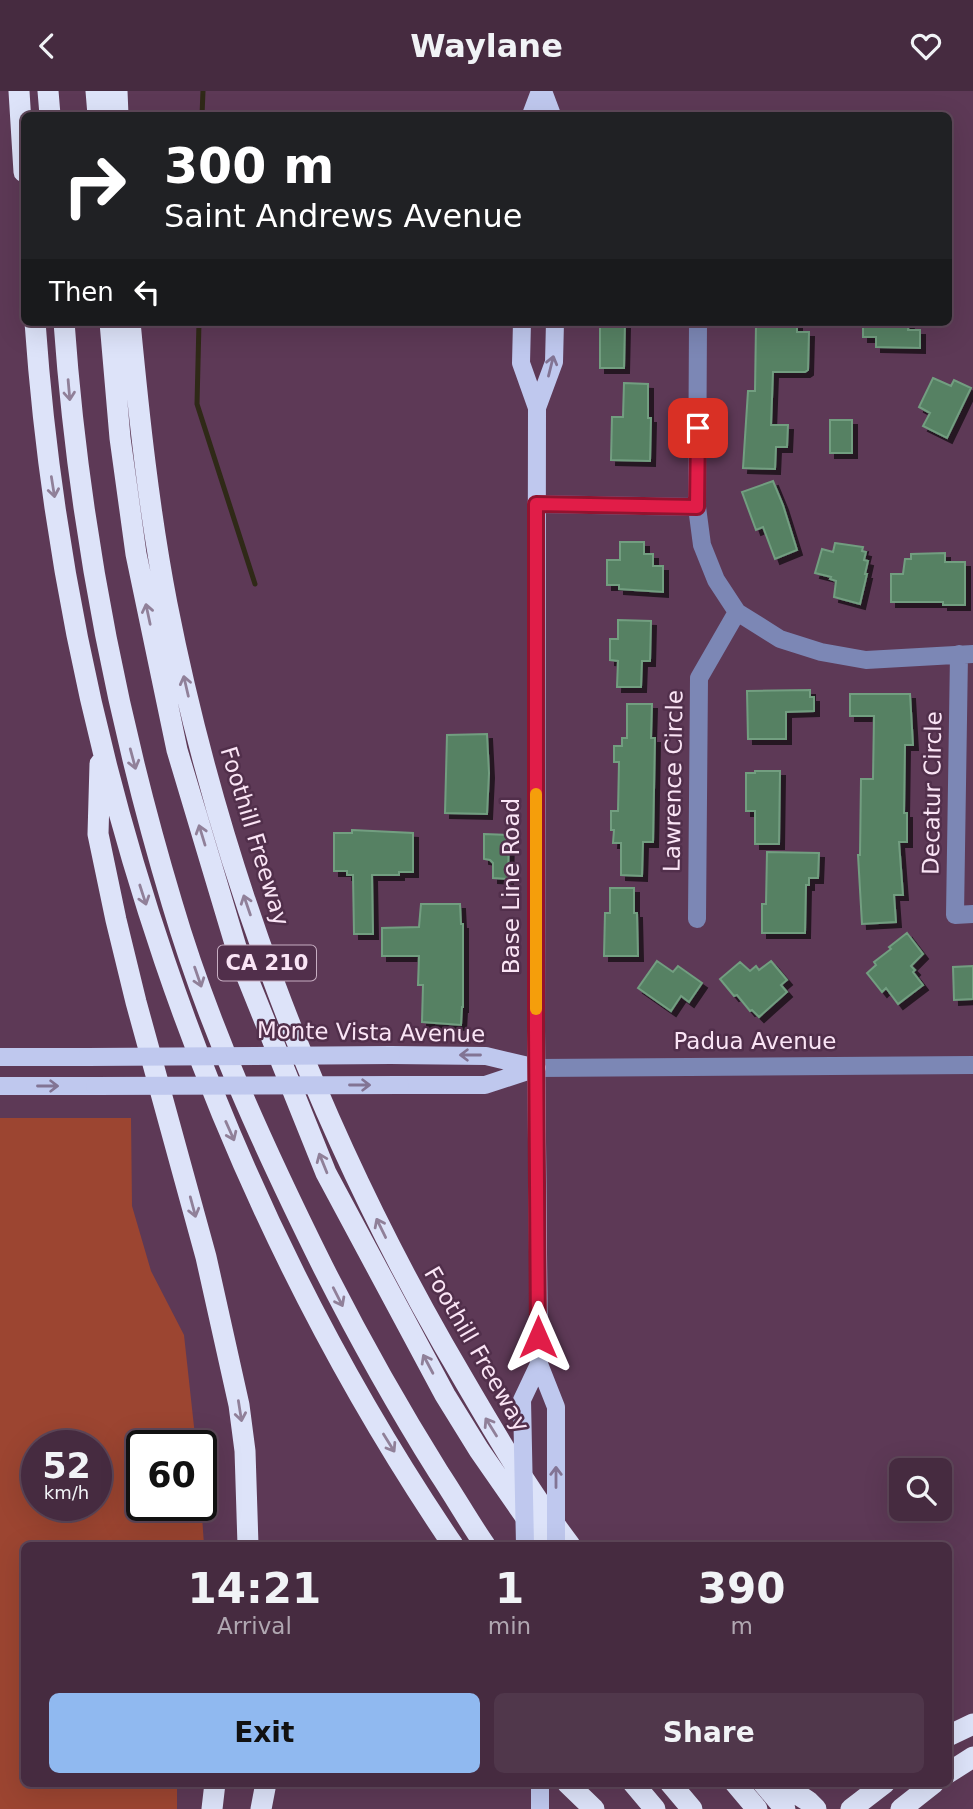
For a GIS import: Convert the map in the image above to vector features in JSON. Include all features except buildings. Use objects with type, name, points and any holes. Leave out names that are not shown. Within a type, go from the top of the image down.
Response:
[{"type":"highway","points":[[19,91],[21,123]]},
{"type":"highway","points":[[48,91],[50,112]]},
{"type":"highway","points":[[96,91],[98,112]]},
{"type":"highway","points":[[117,91],[118,112]]},
{"type":"highway","points":[[35,326],[48,455],[70,600],[127,842],[162,954],[220,1108],[270,1221],[321,1324],[377,1424],[451,1542]]},
{"type":"highway","points":[[64,326],[69,393],[88,541],[120,708],[172,905],[211,1015],[273,1167],[344,1308],[401,1412],[483,1542]]},
{"type":"highway","points":[[110,326],[120,438],[138,567],[177,750],[239,957],[326,1173],[445,1395],[479,1450],[543,1542]]},
{"type":"highway","name":"Foothill Freeway","points":[[130,326],[148,489],[168,605],[201,750],[233,866],[280,1001],[335,1133],[405,1277],[492,1429],[540,1505],[568,1542]]},
{"type":"highway","points":[[100,734],[98,834],[133,990],[206,1257],[230,1361],[245,1451],[248,1542]]},
{"type":"highway","points":[[952,1734],[973,1724]]},
{"type":"highway","points":[[952,1770],[973,1757]]},
{"type":"highway","points":[[212,1809],[215,1787]]},
{"type":"highway","points":[[261,1809],[265,1787]]},
{"type":"highway","points":[[571,1787],[594,1809]]},
{"type":"highway","points":[[636,1787],[655,1809]]},
{"type":"highway","points":[[673,1787],[692,1809]]},
{"type":"highway","points":[[738,1787],[757,1809]]},
{"type":"highway","points":[[766,1787],[785,1809]]},
{"type":"highway","points":[[786,1787],[816,1809]]},
{"type":"highway","points":[[851,1809],[880,1787]]},
{"type":"highway","points":[[906,1805],[929,1787]]},
{"type":"main road","points":[[532,112],[542,91]]},
{"type":"main road","points":[[542,91],[551,112]]},
{"type":"main road","name":"Base Line Road","points":[[522,326],[521,363],[537,408]]},
{"type":"main road","name":"Base Line Road","points":[[555,326],[554,362],[537,408],[536,504],[539,1364],[556,1407],[556,1542]]},
{"type":"main road","name":"Monte Vista Avenue","points":[[0,1057],[486,1056],[537,1068]]},
{"type":"main road","points":[[0,1086],[485,1085],[537,1068]]},
{"type":"main road","name":"Base Line Road","points":[[524,1542],[522,1400],[539,1364]]},
{"type":"main road","points":[[540,1787],[540,1809]]},
{"type":"street","points":[[698,326],[697,507],[702,545],[716,580],[737,612],[780,639],[832,654],[866,660],[966,654]]},
{"type":"street","points":[[536,504],[697,507]]},
{"type":"street","name":"Lawrence Circle","points":[[696,919],[699,678],[737,612]]},
{"type":"street","name":"Decatur Circle","points":[[966,654],[955,915],[973,914]]},
{"type":"street","name":"Padua Avenue","points":[[537,1068],[973,1065]]},
{"type":"shaded area","points":[[0,1118],[131,1118],[132,1206],[151,1271],[184,1335],[194,1430],[126,1430],[126,1521],[202,1521],[204,1542],[21,1542],[21,1787],[177,1787],[177,1809],[0,1809]]},
{"type":"waterway","points":[[202,112],[203,91]]},
{"type":"waterway","points":[[199,326],[197,404],[255,584]]},
{"type":"slow traffic","points":[[536,794],[536,1009]]},
{"type":"route","points":[[538,1337],[536,504],[697,507],[698,428]]}]
